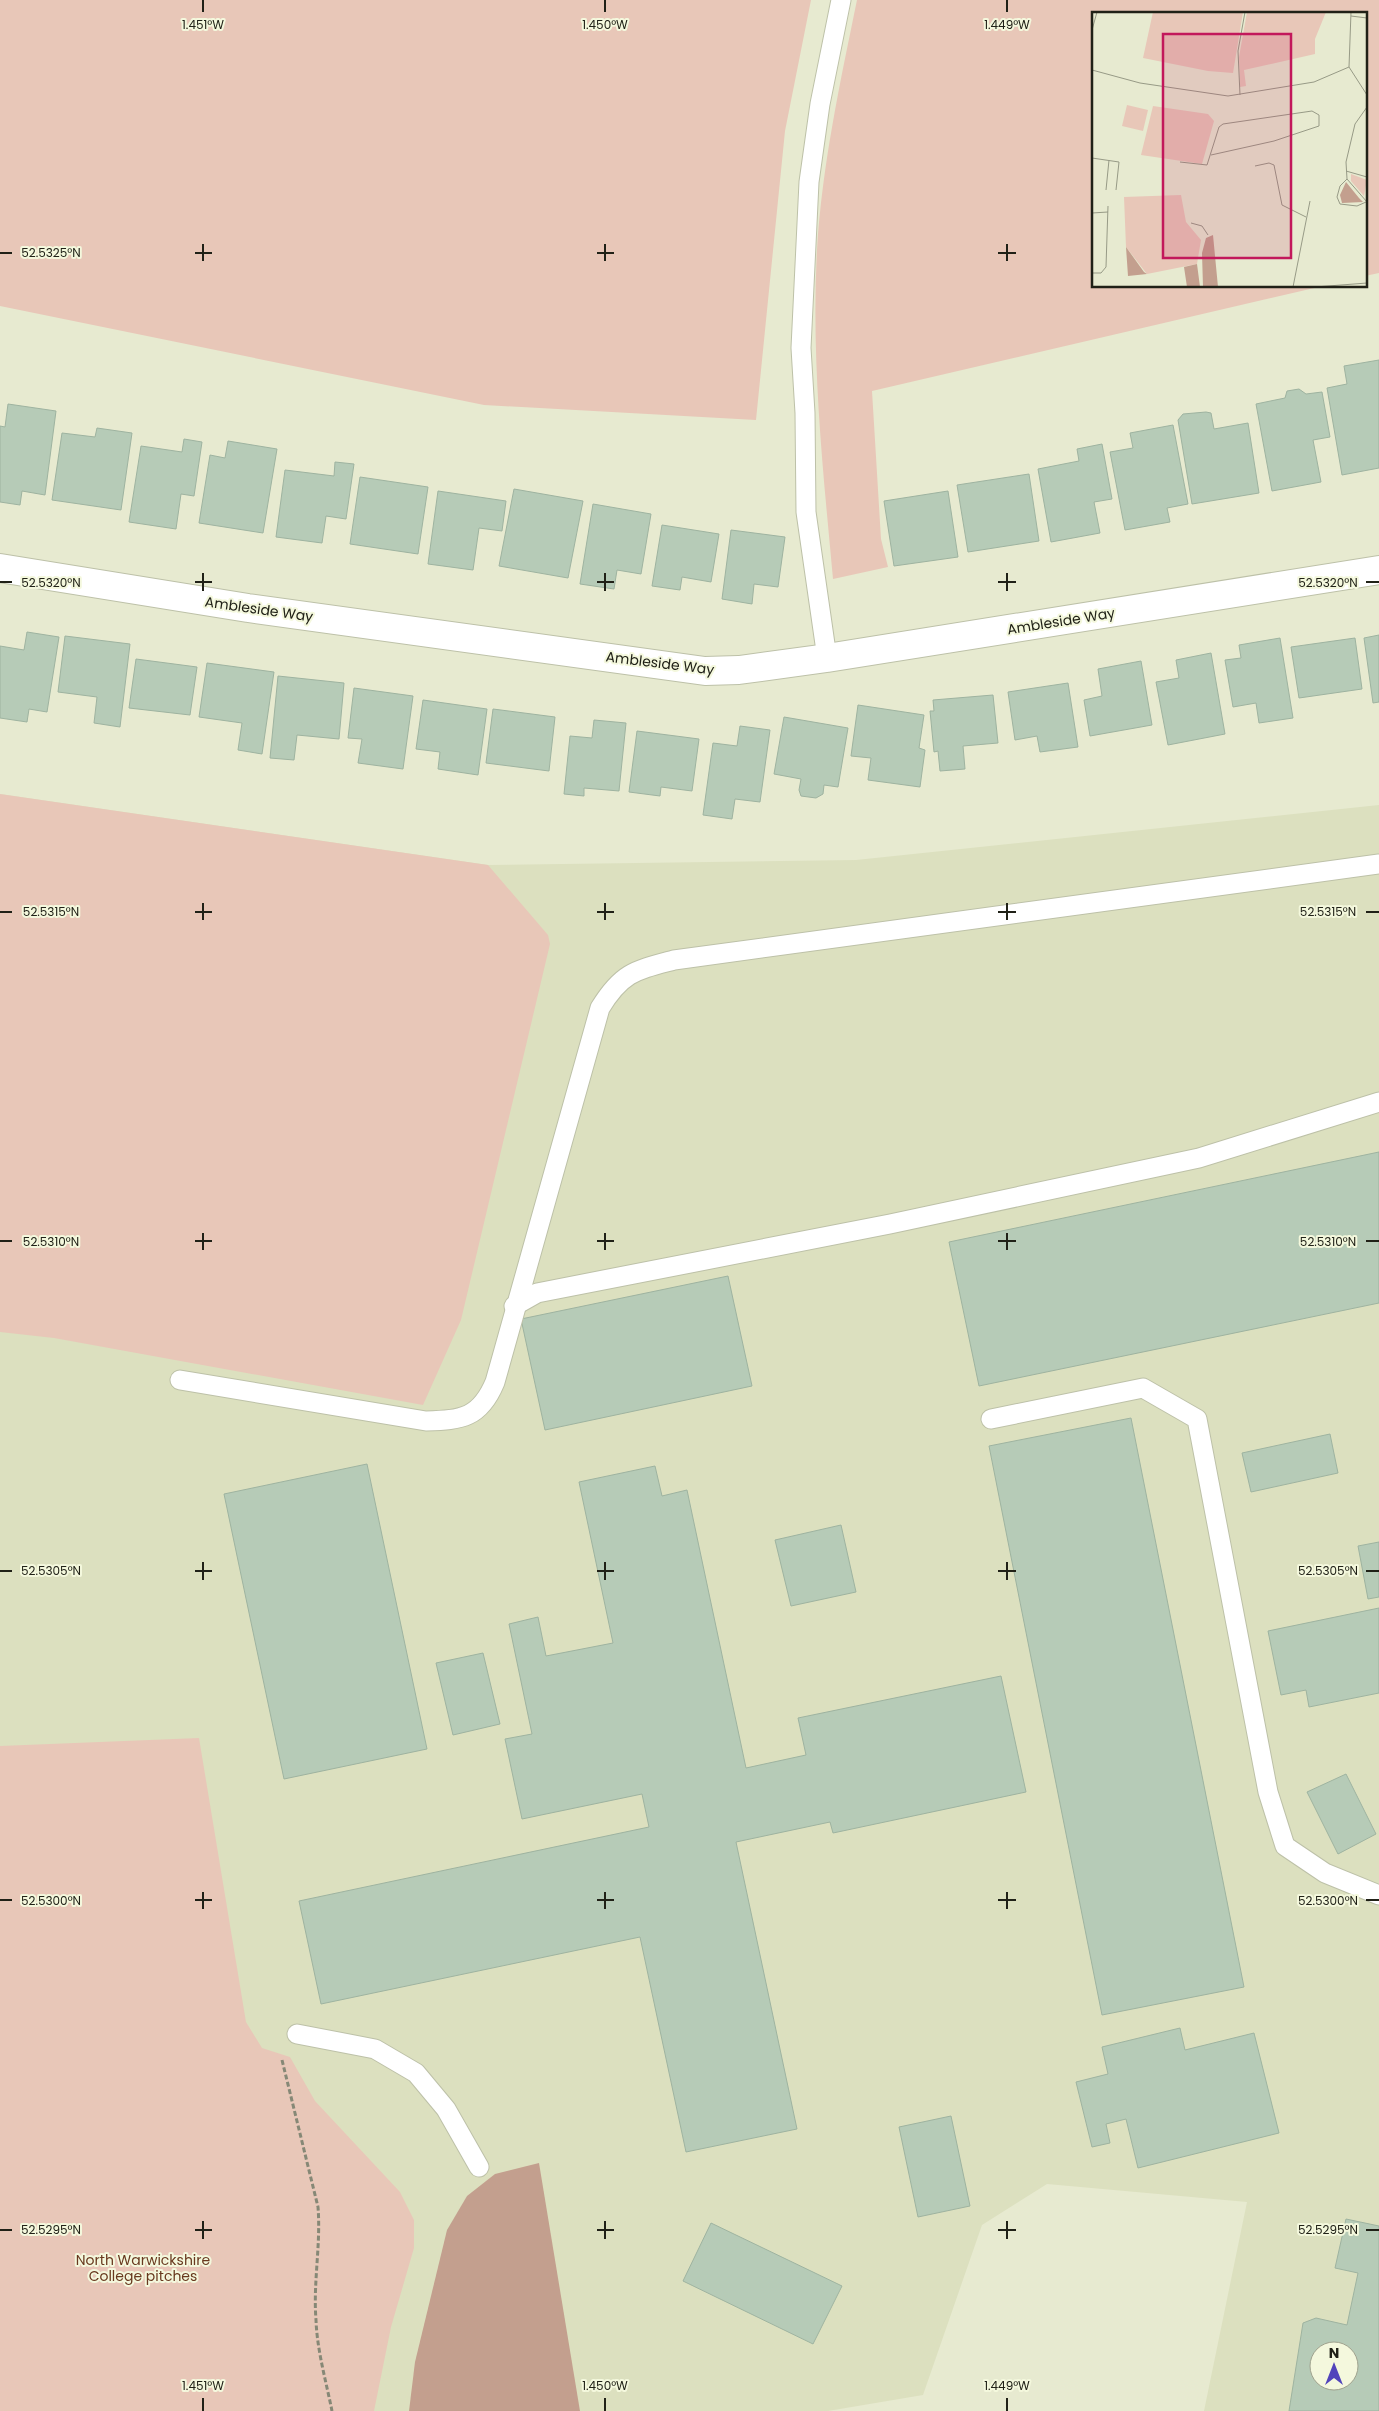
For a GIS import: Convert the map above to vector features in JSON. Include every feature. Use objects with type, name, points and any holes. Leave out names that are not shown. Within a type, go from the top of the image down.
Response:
[{"type":"street","name":"Ambleside Way","points":[[0,568],[248,608],[705,670],[739,670],[827,658],[1379,570]]},
{"type":"lane","points":[[827,658],[806,512],[805,413],[801,348],[809,182],[820,104],[841,0]]},
{"type":"lane","points":[[180,1380],[426,1421],[455,1420],[478,1410],[488,1398],[495,1382],[514,1306],[600,1008],[612,989],[625,976],[644,968],[674,960],[1379,864]]},
{"type":"lane","points":[[514,1306],[537,1293],[890,1224],[1199,1158],[1379,1102]]},
{"type":"lane","points":[[991,1419],[1143,1388],[1197,1418],[1268,1792],[1284,1846],[1325,1873],[1379,1895]]},
{"type":"lane","points":[[297,2034],[375,2049],[416,2073],[446,2109],[480,2166]]},
{"type":"path","points":[[281,2058],[318,2207],[320,2228],[316,2275],[316,2319],[318,2344],[332,2411]]},
{"type":"shaded area","points":[[0,794],[488,865],[856,860],[1379,805],[1379,2411],[1204,2411],[1247,2202],[1047,2184],[982,2225],[923,2395],[828,2411],[0,2411]]},
{"type":"shaded area","points":[[539,2163],[580,2411],[409,2411],[415,2362],[447,2230],[467,2196],[495,2174]]},
{"type":"green space","points":[[0,0],[811,0],[785,131],[756,420],[484,405],[0,306]]},
{"type":"green space","points":[[857,0],[1379,0],[1379,273],[1366,276],[1366,12],[1092,12],[1092,288],[1314,288],[872,391],[881,539],[888,567],[833,579],[819,415],[816,291],[819,219],[838,93]]},
{"type":"green space","points":[[0,794],[488,865],[548,935],[550,944],[461,1320],[423,1405],[54,1338],[0,1332]]},
{"type":"green space","name":"North Warwickshire College pitches","points":[[199,1738],[246,2022],[262,2048],[290,2057],[315,2101],[400,2192],[414,2220],[414,2248],[391,2327],[374,2411],[0,2411],[0,1746]]},
{"type":"building","points":[[1379,360],[1379,468],[1342,475],[1327,388],[1347,384],[1344,366]]},
{"type":"building","points":[[1299,389],[1306,394],[1322,392],[1330,437],[1313,440],[1321,482],[1272,491],[1256,404],[1285,398],[1287,391]]},
{"type":"building","points":[[8,404],[56,411],[45,495],[22,491],[20,505],[0,502],[0,426],[5,427]]},
{"type":"building","points":[[1211,413],[1214,429],[1248,423],[1259,493],[1192,504],[1178,420],[1183,414]]},
{"type":"building","points":[[1173,425],[1188,504],[1167,508],[1170,522],[1125,530],[1110,452],[1133,448],[1130,433]]},
{"type":"building","points":[[97,428],[132,433],[121,510],[52,500],[62,433],[95,437]]},
{"type":"building","points":[[184,439],[202,442],[194,496],[181,494],[176,529],[129,522],[141,446],[182,452]]},
{"type":"building","points":[[228,441],[277,449],[263,533],[199,523],[210,455],[225,458]]},
{"type":"building","points":[[1102,444],[1112,499],[1094,502],[1100,533],[1051,542],[1038,469],[1079,461],[1077,449]]},
{"type":"building","points":[[335,462],[354,464],[346,519],[326,516],[322,543],[276,537],[285,470],[334,476]]},
{"type":"building","points":[[1029,474],[1039,541],[968,552],[957,485]]},
{"type":"building","points":[[360,477],[428,487],[418,554],[350,544]]},
{"type":"building","points":[[514,489],[583,501],[568,578],[499,566]]},
{"type":"building","points":[[438,491],[506,501],[502,531],[479,528],[473,570],[428,564]]},
{"type":"building","points":[[948,491],[958,557],[894,566],[884,501]]},
{"type":"building","points":[[593,504],[651,514],[641,574],[617,570],[614,589],[580,584]]},
{"type":"building","points":[[662,525],[719,534],[711,582],[682,577],[680,590],[652,586]]},
{"type":"building","points":[[731,530],[785,537],[778,587],[754,584],[752,604],[722,599]]},
{"type":"building","points":[[27,632],[59,637],[47,712],[29,709],[27,722],[0,718],[0,646],[24,650]]},
{"type":"building","points":[[1379,635],[1379,702],[1373,703],[1364,638]]},
{"type":"building","points":[[65,636],[130,644],[120,727],[94,723],[97,697],[58,692]]},
{"type":"building","points":[[1280,638],[1293,718],[1259,723],[1256,703],[1233,707],[1225,660],[1241,658],[1239,645]]},
{"type":"building","points":[[1355,638],[1362,689],[1299,698],[1291,647]]},
{"type":"building","points":[[1211,653],[1225,734],[1168,745],[1156,682],[1179,678],[1176,660]]},
{"type":"building","points":[[136,659],[197,667],[190,715],[129,708]]},
{"type":"building","points":[[1141,661],[1152,725],[1090,736],[1084,700],[1102,696],[1098,669]]},
{"type":"building","points":[[207,663],[274,672],[262,754],[238,750],[242,723],[199,717]]},
{"type":"building","points":[[278,676],[344,683],[339,739],[297,735],[294,760],[270,758]]},
{"type":"building","points":[[1068,683],[1078,747],[1040,752],[1037,736],[1015,740],[1008,692]]},
{"type":"building","points":[[354,688],[413,696],[403,769],[358,763],[362,739],[348,738]]},
{"type":"building","points":[[993,695],[998,743],[963,746],[965,769],[940,771],[938,751],[934,752],[930,711],[934,711],[933,700]]},
{"type":"building","points":[[423,700],[487,709],[478,775],[438,769],[440,752],[416,749]]},
{"type":"building","points":[[858,705],[924,715],[919,748],[925,750],[920,787],[868,780],[871,758],[851,756]]},
{"type":"building","points":[[493,709],[555,717],[549,771],[486,763]]},
{"type":"building","points":[[784,717],[848,728],[838,787],[824,785],[823,794],[816,798],[801,796],[799,790],[801,779],[774,774]]},
{"type":"building","points":[[594,720],[626,723],[619,791],[584,788],[584,796],[564,794],[570,736],[592,738]]},
{"type":"building","points":[[740,726],[770,730],[760,802],[735,799],[732,819],[703,815],[713,743],[737,746]]},
{"type":"building","points":[[637,731],[699,739],[692,791],[661,787],[660,796],[629,792]]},
{"type":"building","points":[[1379,1152],[1379,1303],[979,1386],[949,1242]]},
{"type":"building","points":[[728,1276],[752,1386],[545,1430],[521,1319]]},
{"type":"building","points":[[1131,1418],[1244,1987],[1102,2015],[989,1446]]},
{"type":"building","points":[[1330,1434],[1338,1473],[1251,1492],[1242,1453]]},
{"type":"building","points":[[367,1464],[427,1749],[284,1779],[224,1494]]},
{"type":"building","points":[[655,1466],[662,1496],[687,1490],[746,1768],[806,1755],[798,1718],[1001,1676],[1026,1792],[833,1833],[830,1822],[736,1842],[797,2129],[686,2152],[640,1937],[321,2004],[299,1901],[649,1827],[642,1794],[522,1819],[505,1739],[532,1734],[509,1624],[538,1617],[546,1656],[613,1643],[579,1482]]},
{"type":"building","points":[[841,1525],[856,1592],[791,1606],[775,1540]]},
{"type":"building","points":[[1379,1542],[1379,1597],[1368,1599],[1358,1546]]},
{"type":"building","points":[[1379,1608],[1379,1693],[1309,1707],[1306,1690],[1281,1695],[1268,1631]]},
{"type":"building","points":[[483,1653],[500,1724],[453,1735],[436,1663]]},
{"type":"building","points":[[1346,1774],[1376,1834],[1338,1854],[1307,1792]]},
{"type":"building","points":[[1180,2028],[1185,2050],[1254,2033],[1279,2133],[1138,2168],[1126,2119],[1106,2124],[1110,2143],[1092,2147],[1076,2082],[1108,2074],[1102,2047]]},
{"type":"building","points":[[951,2116],[970,2206],[918,2217],[899,2127]]},
{"type":"building","points":[[1346,2219],[1379,2226],[1379,2411],[1289,2411],[1303,2323],[1316,2318],[1347,2325],[1358,2273],[1335,2268]]},
{"type":"building","points":[[711,2223],[842,2286],[813,2344],[683,2281]]}]
